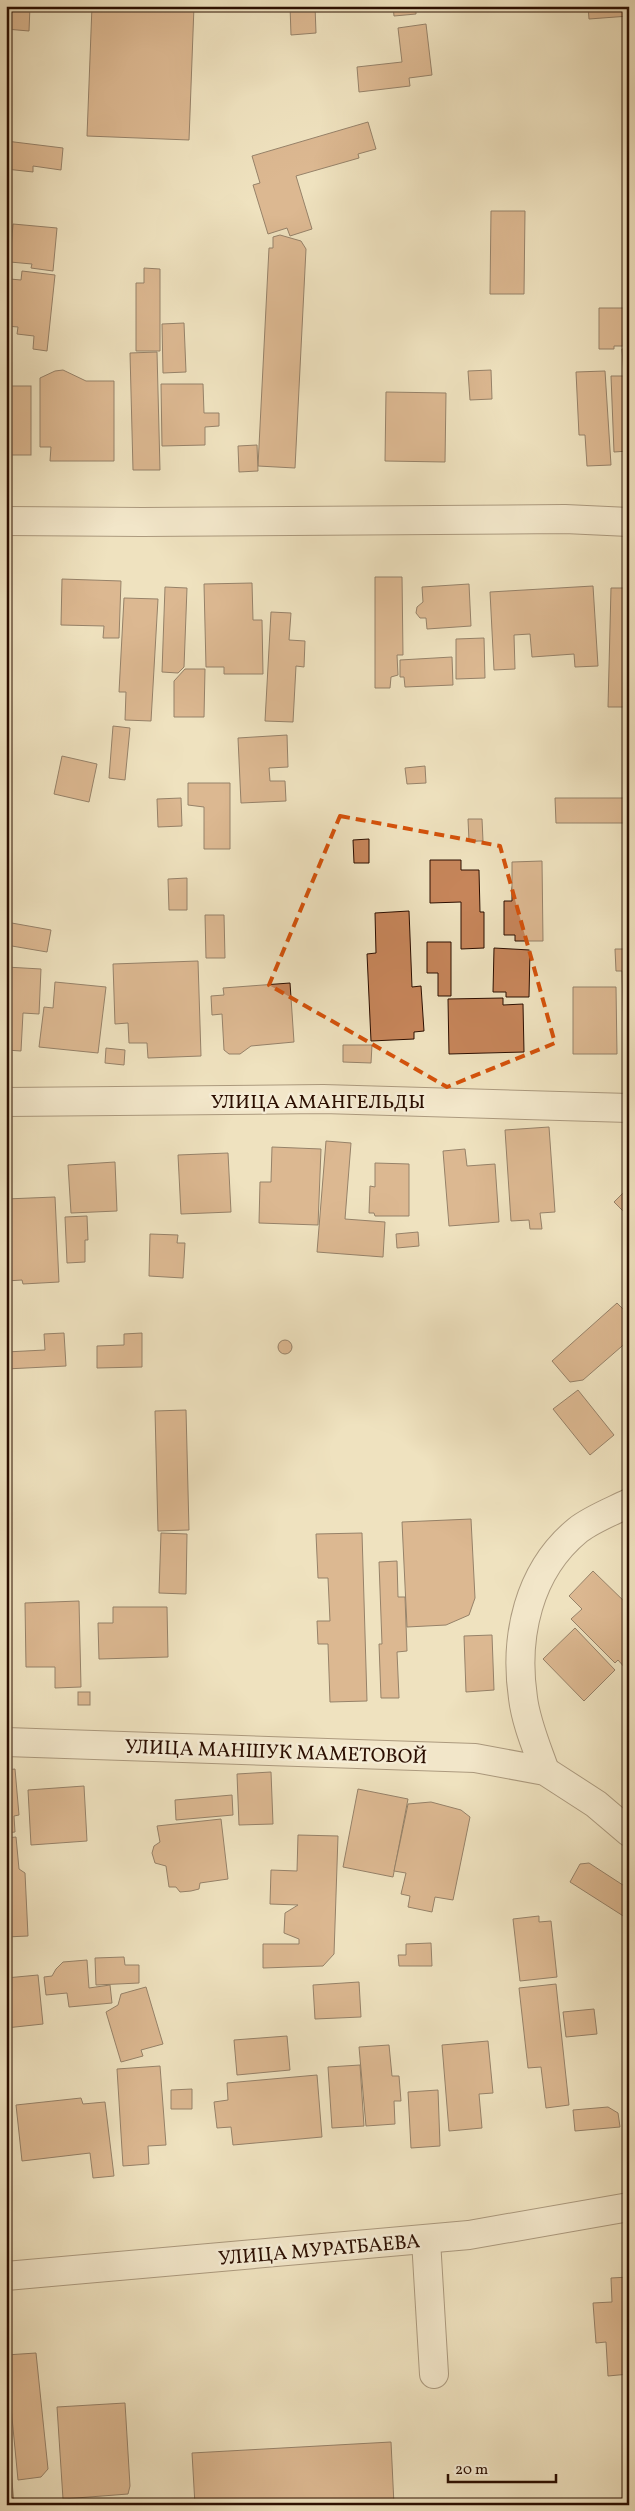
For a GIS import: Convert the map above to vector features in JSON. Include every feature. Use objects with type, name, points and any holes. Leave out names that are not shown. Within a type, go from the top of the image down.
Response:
[{"type":"street","points":[[6,521],[152,522],[565,519],[629,522]]},
{"type":"street","name":"УЛИЦА АМАНГЕЛЬДЫ","points":[[6,1102],[322,1099],[629,1108]]},
{"type":"street","points":[[629,1503],[579,1529],[548,1562],[527,1605],[519,1649],[523,1700],[545,1771],[596,1804],[629,1832]]},
{"type":"street","name":"УЛИЦА МАНШУК МАМЕТОВОЙ","points":[[6,1742],[475,1758],[545,1771]]},
{"type":"street","name":"УЛИЦА МУРАТБАЕВА","points":[[6,2276],[469,2236],[629,2207]]},
{"type":"street","points":[[426,2240],[434,2374]]},
{"type":"highlighted area","points":[[340,816],[500,846],[555,1043],[447,1087],[269,985]]},
{"type":"building","points":[[6,6],[30,6],[29,31],[6,29]]},
{"type":"building","points":[[50,6],[79,6],[79,9]]},
{"type":"building","points":[[92,6],[194,6],[189,140],[87,136]]},
{"type":"building","points":[[290,6],[315,6],[316,33],[291,35]]},
{"type":"building","points":[[393,6],[416,6],[416,14],[394,16]]},
{"type":"building","points":[[588,6],[629,6],[629,16],[589,19]]},
{"type":"building","points":[[426,24],[432,75],[409,78],[410,86],[359,92],[357,67],[402,62],[398,28]]},
{"type":"building","points":[[368,122],[376,149],[358,154],[359,158],[296,176],[312,229],[290,236],[287,228],[268,234],[253,185],[260,183],[252,156]]},
{"type":"building","points":[[6,141],[63,148],[61,170],[33,166],[33,172],[6,169]]},
{"type":"building","points":[[491,211],[525,211],[524,294],[490,294]]},
{"type":"building","points":[[13,224],[57,228],[53,271],[31,268],[32,264],[10,262]]},
{"type":"building","points":[[280,235],[301,241],[306,249],[295,468],[258,466],[269,248],[273,248],[273,237]]},
{"type":"building","points":[[144,268],[160,269],[160,351],[136,351],[136,283],[144,283]]},
{"type":"building","points":[[22,271],[55,275],[47,351],[33,349],[34,336],[17,334],[18,327],[6,326],[10,279],[21,280]]},
{"type":"building","points":[[599,308],[624,308],[623,346],[614,346],[614,349],[599,349]]},
{"type":"building","points":[[184,323],[186,372],[163,373],[162,324]]},
{"type":"building","points":[[627,344],[629,451],[614,452],[611,376],[624,376],[622,349],[627,349]]},
{"type":"building","points":[[157,352],[160,470],[133,470],[130,353]]},
{"type":"building","points":[[63,370],[86,381],[114,381],[114,461],[50,461],[51,447],[40,447],[40,378],[55,371]]},
{"type":"building","points":[[491,370],[492,399],[470,400],[468,371]]},
{"type":"building","points":[[605,371],[611,465],[587,466],[585,435],[579,435],[576,372]]},
{"type":"building","points":[[161,384],[203,384],[204,413],[219,413],[219,426],[205,427],[205,445],[162,446]]},
{"type":"building","points":[[6,386],[31,386],[31,455],[6,455]]},
{"type":"building","points":[[386,392],[446,393],[445,462],[385,461]]},
{"type":"building","points":[[257,445],[258,471],[239,472],[238,446]]},
{"type":"building","points":[[375,577],[402,577],[403,655],[397,655],[398,675],[391,677],[390,688],[375,688]]},
{"type":"building","points":[[62,579],[121,581],[119,638],[103,638],[104,626],[61,625]]},
{"type":"building","points":[[252,583],[253,620],[262,620],[263,674],[224,674],[224,667],[206,667],[204,584]]},
{"type":"building","points":[[469,584],[471,626],[427,629],[426,618],[420,618],[416,613],[417,607],[423,602],[422,587]]},
{"type":"building","points":[[593,586],[598,666],[575,667],[574,654],[532,657],[530,634],[514,635],[515,669],[494,670],[490,592]]},
{"type":"building","points":[[165,587],[187,588],[184,667],[178,673],[162,672]]},
{"type":"building","points":[[611,588],[629,588],[629,707],[608,707]]},
{"type":"building","points":[[124,598],[158,599],[151,721],[125,720],[126,692],[119,692]]},
{"type":"building","points":[[271,612],[291,613],[289,640],[305,641],[304,667],[296,666],[293,722],[265,721]]},
{"type":"building","points":[[484,638],[485,678],[456,679],[456,639]]},
{"type":"building","points":[[452,657],[453,685],[405,687],[404,677],[400,677],[400,660]]},
{"type":"building","points":[[6,668],[10,668],[9,696],[6,696]]},
{"type":"building","points":[[185,669],[205,669],[204,717],[174,717],[174,681]]},
{"type":"building","points":[[113,726],[130,728],[125,780],[109,778]]},
{"type":"building","points":[[287,735],[288,767],[269,768],[270,781],[285,781],[286,801],[241,803],[238,738]]},
{"type":"building","points":[[62,756],[97,764],[89,802],[54,794]]},
{"type":"building","points":[[425,766],[426,783],[407,784],[405,768]]},
{"type":"building","points":[[188,783],[230,783],[230,849],[204,849],[204,807],[188,805]]},
{"type":"building","points":[[181,798],[182,826],[158,827],[157,799]]},
{"type":"building","points":[[555,798],[625,798],[625,823],[556,823]]},
{"type":"building","points":[[468,819],[482,819],[483,841],[469,841]]},
{"type":"building","points":[[369,839],[369,863],[354,863],[353,840]]},
{"type":"building","points":[[430,860],[461,860],[461,870],[479,870],[480,912],[484,912],[484,948],[461,949],[461,902],[430,903]]},
{"type":"building","points":[[542,861],[543,941],[515,941],[515,935],[504,935],[504,901],[512,901],[512,862]]},
{"type":"building","points":[[187,878],[187,910],[169,910],[168,879]]},
{"type":"building","points":[[409,911],[412,987],[421,986],[424,1031],[414,1032],[414,1039],[371,1041],[367,954],[376,953],[375,913]]},
{"type":"building","points":[[205,915],[224,915],[225,958],[206,958]]},
{"type":"building","points":[[6,922],[51,930],[47,952],[6,945]]},
{"type":"building","points":[[626,925],[629,925],[629,1074],[625,1074],[622,971],[616,971],[615,949],[627,949]]},
{"type":"building","points":[[427,942],[451,942],[451,996],[438,996],[438,973],[427,973]]},
{"type":"building","points":[[494,948],[530,950],[529,997],[506,997],[506,992],[493,992]]},
{"type":"building","points":[[198,961],[201,1056],[148,1058],[147,1043],[129,1043],[128,1023],[115,1024],[113,964]]},
{"type":"building","points":[[6,967],[41,969],[39,1014],[23,1013],[21,1051],[6,1050]]},
{"type":"building","points":[[55,982],[106,987],[98,1053],[39,1047],[44,1007],[53,1008]]},
{"type":"building","points":[[290,983],[294,1042],[251,1046],[240,1054],[229,1054],[224,1050],[222,1014],[212,1015],[211,996],[224,995],[223,988]]},
{"type":"building","points":[[573,987],[616,987],[617,1054],[573,1054]]},
{"type":"building","points":[[503,998],[503,1005],[523,1004],[524,1052],[449,1054],[448,999]]},
{"type":"building","points":[[343,1045],[372,1045],[371,1063],[343,1062]]},
{"type":"building","points":[[106,1048],[125,1050],[124,1065],[105,1063]]},
{"type":"building","points":[[549,1127],[555,1212],[540,1213],[542,1229],[530,1229],[529,1220],[511,1221],[505,1130]]},
{"type":"building","points":[[326,1141],[351,1143],[345,1219],[385,1222],[383,1257],[317,1252]]},
{"type":"building","points":[[272,1147],[321,1149],[318,1225],[259,1223],[260,1182],[271,1182]]},
{"type":"building","points":[[465,1149],[467,1166],[495,1164],[499,1222],[449,1226],[443,1151]]},
{"type":"building","points":[[228,1153],[231,1212],[181,1214],[178,1155]]},
{"type":"building","points":[[115,1162],[117,1211],[71,1213],[68,1165]]},
{"type":"building","points":[[375,1163],[409,1164],[409,1216],[375,1216],[374,1213],[369,1213],[370,1186],[375,1187]]},
{"type":"building","points":[[629,1187],[629,1217],[614,1202]]},
{"type":"building","points":[[55,1197],[59,1282],[23,1284],[22,1280],[6,1281],[6,1199]]},
{"type":"building","points":[[87,1216],[88,1240],[85,1240],[85,1262],[67,1263],[65,1217]]},
{"type":"building","points":[[418,1232],[419,1246],[397,1248],[396,1234]]},
{"type":"building","points":[[150,1234],[178,1235],[177,1243],[185,1243],[183,1278],[149,1276]]},
{"type":"building","points":[[617,1303],[624,1310],[629,1306],[629,1340],[583,1380],[570,1382],[552,1361]]},
{"type":"building","points":[[64,1333],[66,1366],[6,1369],[6,1352],[45,1350],[44,1334]]},
{"type":"building","points":[[142,1333],[142,1367],[97,1368],[97,1346],[124,1345],[124,1334]]},
{"type":"building","points":[[282,1340],[288,1340],[292,1347],[288,1354],[282,1354],[278,1350],[278,1344]]},
{"type":"building","points":[[578,1390],[614,1435],[590,1455],[553,1409]]},
{"type":"building","points":[[186,1410],[189,1530],[158,1531],[155,1411]]},
{"type":"building","points":[[471,1519],[475,1598],[469,1615],[446,1625],[407,1627],[402,1522]]},
{"type":"building","points":[[161,1533],[187,1534],[186,1594],[159,1593]]},
{"type":"building","points":[[362,1533],[367,1701],[330,1702],[328,1644],[318,1644],[317,1621],[330,1621],[328,1578],[318,1578],[316,1534]]},
{"type":"building","points":[[397,1561],[398,1597],[405,1597],[407,1651],[397,1652],[399,1698],[381,1698],[379,1644],[382,1644],[379,1562]]},
{"type":"building","points":[[593,1571],[629,1606],[629,1667],[626,1669],[618,1660],[615,1663],[571,1619],[582,1609],[569,1596]]},
{"type":"building","points":[[79,1601],[81,1687],[55,1688],[55,1667],[26,1667],[25,1603]]},
{"type":"building","points":[[113,1607],[167,1607],[168,1657],[99,1659],[98,1623],[113,1623]]},
{"type":"building","points":[[575,1628],[615,1670],[584,1701],[543,1659]]},
{"type":"building","points":[[492,1635],[494,1690],[466,1692],[464,1636]]},
{"type":"building","points":[[78,1692],[90,1692],[90,1705],[78,1705]]},
{"type":"building","points":[[15,1769],[19,1815],[14,1816],[15,1832],[6,1833],[6,1770]]},
{"type":"building","points":[[271,1772],[273,1824],[239,1825],[237,1774]]},
{"type":"building","points":[[84,1786],[87,1841],[31,1845],[28,1790]]},
{"type":"building","points":[[358,1789],[408,1799],[393,1877],[343,1867]]},
{"type":"building","points":[[232,1795],[233,1815],[176,1820],[175,1800]]},
{"type":"building","points":[[431,1802],[461,1810],[470,1817],[453,1900],[435,1897],[432,1912],[408,1907],[410,1896],[401,1894],[406,1873],[394,1871],[408,1804]]},
{"type":"building","points":[[221,1819],[228,1879],[200,1883],[199,1889],[191,1891],[180,1892],[176,1887],[169,1887],[166,1866],[155,1863],[152,1853],[154,1846],[160,1842],[157,1826]]},
{"type":"building","points":[[298,1835],[338,1836],[334,1954],[323,1966],[263,1968],[263,1944],[299,1944],[299,1939],[284,1933],[285,1913],[298,1905],[270,1904],[271,1870],[297,1871]]},
{"type":"building","points":[[16,1837],[19,1869],[25,1873],[28,1936],[6,1937],[6,1838]]},
{"type":"building","points":[[589,1863],[629,1889],[628,1919],[570,1882],[580,1864]]},
{"type":"building","points":[[539,1916],[539,1922],[551,1921],[557,1977],[520,1981],[513,1919]]},
{"type":"building","points":[[431,1943],[432,1966],[399,1966],[398,1955],[406,1955],[406,1944]]},
{"type":"building","points":[[124,1957],[125,1965],[139,1965],[139,1983],[96,1985],[95,1958]]},
{"type":"building","points":[[87,1960],[89,1988],[110,1985],[112,2003],[69,2007],[67,1993],[46,1995],[44,1977],[52,1976],[63,1962]]},
{"type":"building","points":[[38,1975],[43,2024],[6,2028],[6,1978]]},
{"type":"building","points":[[359,1982],[361,2017],[315,2019],[313,1985]]},
{"type":"building","points":[[556,1984],[569,2105],[546,2108],[541,2067],[528,2068],[519,1988]]},
{"type":"building","points":[[146,1987],[163,2044],[141,2050],[143,2056],[121,2062],[106,2012],[118,2005],[121,1994]]},
{"type":"building","points":[[594,2009],[597,2034],[566,2037],[563,2012]]},
{"type":"building","points":[[287,2036],[290,2070],[237,2075],[234,2040]]},
{"type":"building","points":[[488,2041],[493,2093],[479,2094],[482,2128],[449,2131],[442,2045]]},
{"type":"building","points":[[389,2045],[392,2076],[399,2076],[401,2101],[394,2101],[395,2124],[366,2126],[359,2047]]},
{"type":"building","points":[[360,2065],[364,2126],[332,2128],[328,2067]]},
{"type":"building","points":[[160,2066],[166,2145],[148,2146],[149,2164],[123,2166],[117,2069]]},
{"type":"building","points":[[317,2075],[322,2137],[233,2145],[231,2127],[217,2128],[214,2102],[228,2100],[227,2083]]},
{"type":"building","points":[[192,2089],[192,2109],[171,2109],[171,2090]]},
{"type":"building","points":[[438,2090],[440,2146],[411,2148],[408,2092]]},
{"type":"building","points":[[81,2098],[83,2104],[105,2102],[114,2176],[93,2178],[90,2153],[22,2161],[16,2105]]},
{"type":"building","points":[[608,2107],[618,2113],[620,2127],[575,2131],[573,2110]]},
{"type":"building","points":[[629,2277],[629,2374],[608,2376],[606,2342],[596,2343],[593,2303],[612,2302],[611,2278]]},
{"type":"building","points":[[36,2353],[48,2469],[41,2477],[18,2480],[6,2355]]},
{"type":"building","points":[[125,2403],[130,2486],[128,2494],[63,2499],[57,2407]]},
{"type":"building","points":[[6,2408],[14,2505],[6,2505]]},
{"type":"building","points":[[391,2442],[394,2505],[195,2505],[192,2453]]}]
